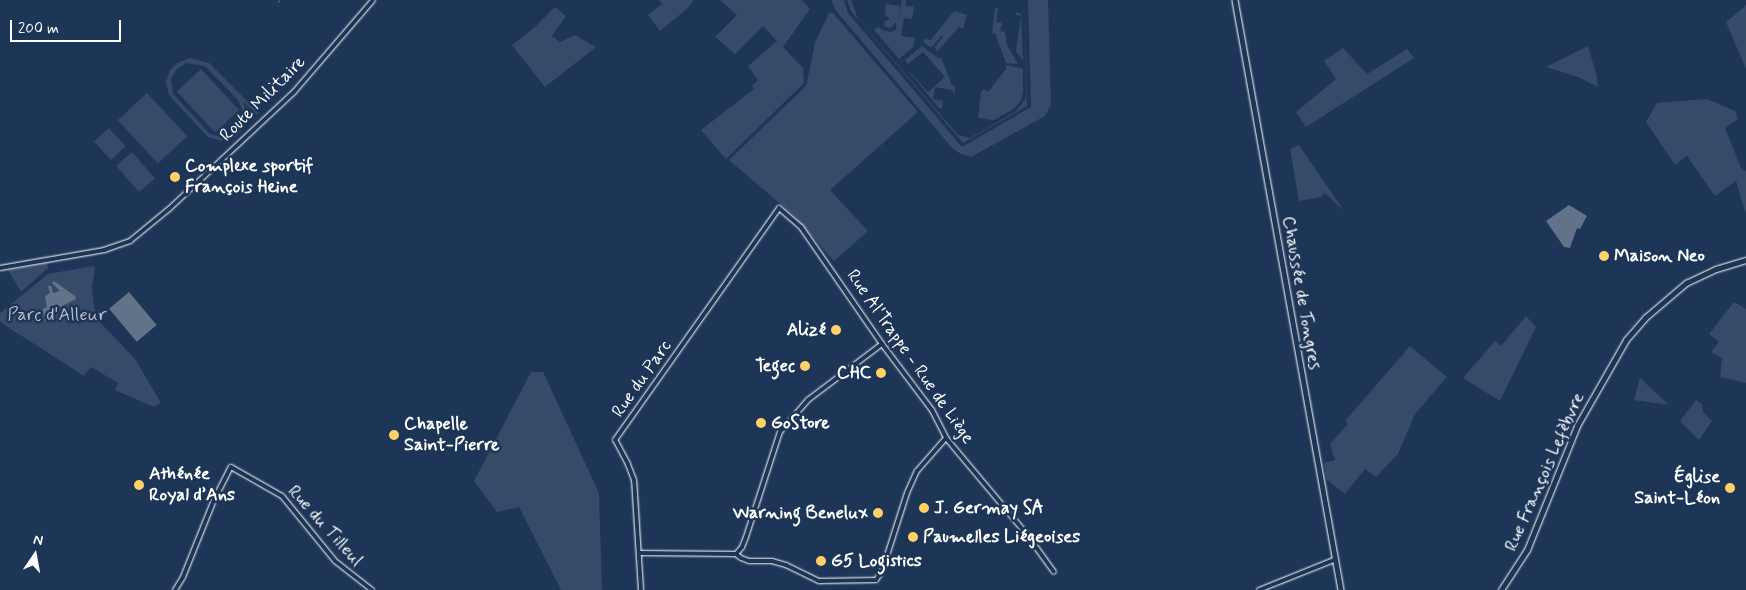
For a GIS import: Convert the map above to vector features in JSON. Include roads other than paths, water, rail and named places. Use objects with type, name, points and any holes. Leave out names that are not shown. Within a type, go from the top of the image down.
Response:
[{"type":"main road","name":"Chaussée de Tongres","points":[[1235,0],[1341,590]]},
{"type":"main road","name":"Rue François Lefèbvre","points":[[1501,590],[1527,550],[1577,426],[1626,340],[1644,318],[1678,288],[1694,278],[1746,260]]},
{"type":"street","name":"Route Militaire","points":[[0,268],[104,250],[130,241],[169,209],[294,92],[373,0]]},
{"type":"street","name":"Rue Al'Trappe - Rue de Liège","points":[[779,208],[801,227],[882,344],[932,410],[946,438],[1025,532],[1054,572]]},
{"type":"street","name":"Rue du Parc","points":[[641,590],[634,480],[616,440],[779,208]]},
{"type":"street","points":[[736,554],[742,548],[780,432],[808,400],[882,344]]},
{"type":"street","points":[[639,553],[736,554],[749,561],[772,561],[786,565],[819,581],[876,580],[882,571],[907,493],[917,471],[946,438]]},
{"type":"street","name":"Rue du Tilleul","points":[[175,590],[183,577],[214,500],[231,467],[282,496],[334,561],[372,590]]},
{"type":"street","points":[[1259,590],[1336,559]]},
{"type":"place","name":"Complexe sportif François Heine","points":[[175,177]]},
{"type":"place","name":"Maison Neo","points":[[1604,256]]},
{"type":"place","name":"Alizé","points":[[836,330]]},
{"type":"place","name":"Tegec","points":[[805,366]]},
{"type":"place","name":"CHC","points":[[881,373]]},
{"type":"place","name":"GoStore","points":[[761,423]]},
{"type":"place","name":"Chapelle Saint-Pierre","points":[[394,435]]},
{"type":"place","name":"Athénée Royal d’Ans","points":[[139,485]]},
{"type":"place","name":"Église Saint-Léon","points":[[1730,488]]},
{"type":"place","name":"J. Germay SA","points":[[924,508]]},
{"type":"place","name":"Warning Benelux","points":[[878,513]]},
{"type":"place","name":"Paumelles Liégeoises","points":[[913,537]]},
{"type":"place","name":"G5 Logistics","points":[[821,561]]},
{"type":"park label","name":"Parc d'Alleur","points":[[57,315]]}]
